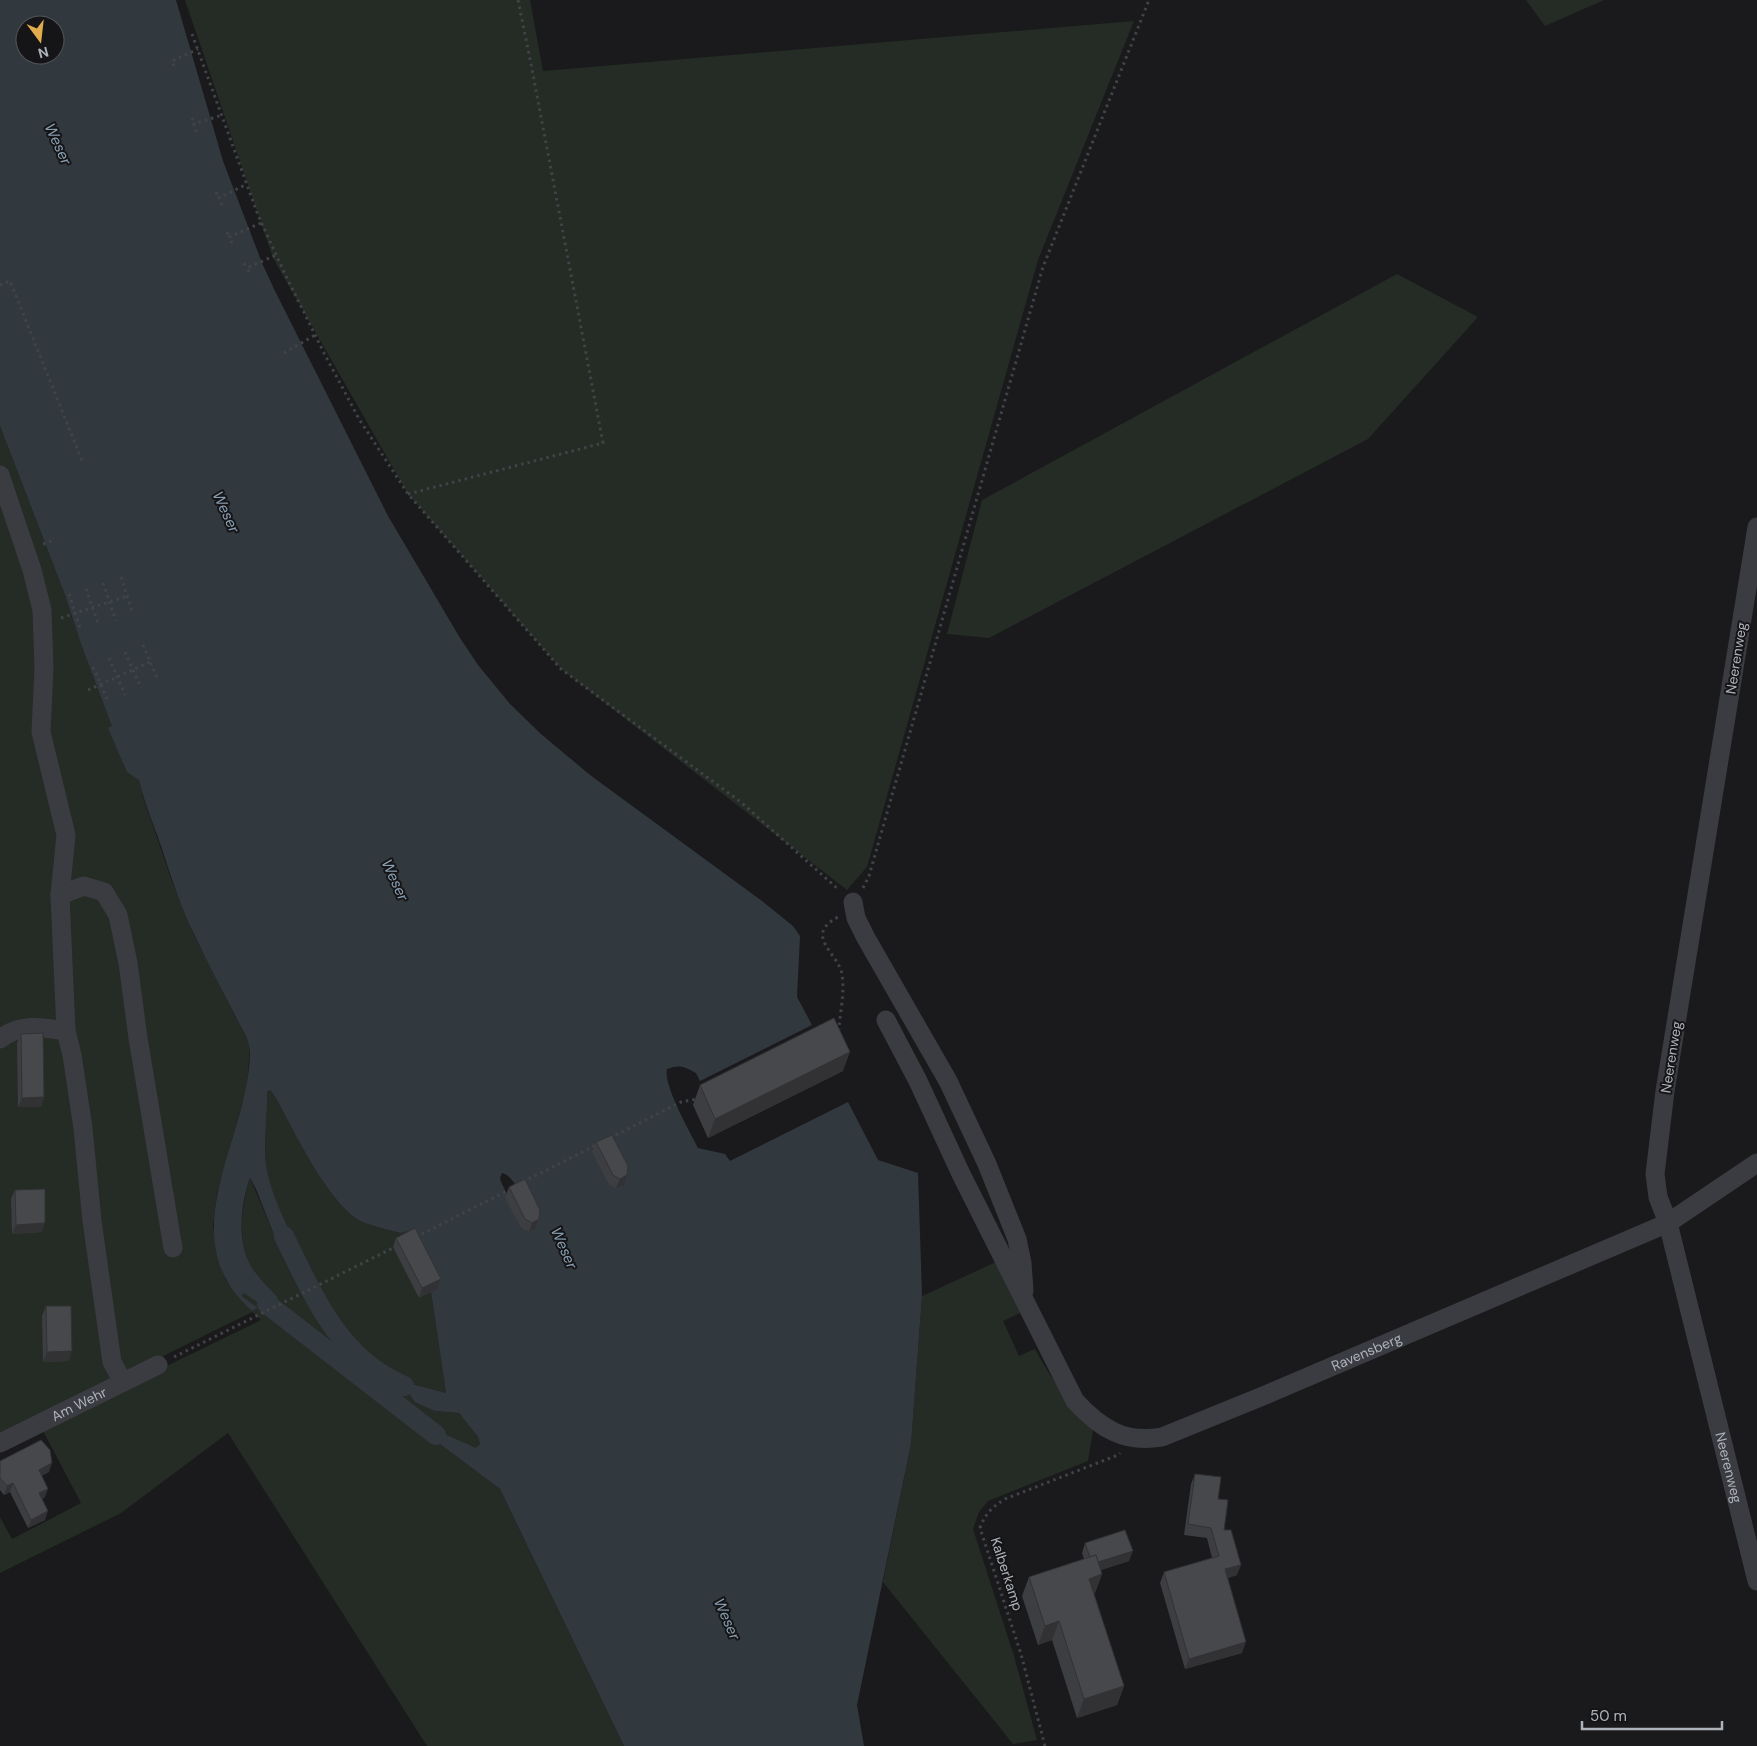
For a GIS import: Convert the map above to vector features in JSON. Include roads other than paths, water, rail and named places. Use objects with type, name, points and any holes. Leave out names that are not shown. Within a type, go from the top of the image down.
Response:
[{"type":"street","points":[[0,475],[32,570],[42,610],[44,668],[41,732],[66,835],[60,895],[66,1031],[72,1055],[83,1128],[92,1221],[112,1362],[123,1382]]},
{"type":"street","name":"Neerenweg","points":[[1757,527],[1665,1091],[1655,1174],[1658,1197],[1668,1223],[1757,1581]]},
{"type":"street","points":[[60,895],[84,886],[104,892],[118,915],[128,963],[173,1248]]},
{"type":"street","points":[[853,902],[856,918],[866,938],[948,1081],[987,1164],[1017,1239],[1022,1263],[1025,1299]]},
{"type":"street","name":"Ravensberg","points":[[886,1020],[918,1081],[988,1228],[1075,1401],[1103,1427],[1117,1434],[1132,1438],[1147,1440],[1162,1438],[1668,1223],[1757,1163]]},
{"type":"street","points":[[0,1039],[11,1030],[40,1026],[66,1031]]},
{"type":"street","name":"Am Wehr","points":[[0,1443],[158,1365]]},
{"type":"water","name":"Weser","points":[[0,0],[176,0],[223,161],[262,263],[388,516],[478,665],[510,704],[541,734],[590,775],[762,901],[793,926],[800,936],[797,997],[812,1025],[700,1081],[696,1073],[685,1068],[679,1066],[667,1069],[669,1086],[673,1097],[698,1148],[725,1154],[730,1161],[848,1102],[878,1160],[918,1173],[922,1296],[911,1444],[857,1705],[864,1746],[624,1746],[500,1489],[433,1439],[440,1432],[476,1448],[480,1444],[478,1437],[459,1413],[435,1411],[415,1402],[404,1386],[412,1384],[446,1393],[431,1292],[437,1289],[409,1231],[401,1233],[365,1223],[345,1209],[322,1180],[270,1090],[267,1092],[265,1147],[269,1179],[286,1224],[314,1281],[289,1234],[278,1239],[302,1287],[300,1288],[250,1178],[244,1198],[242,1220],[245,1252],[255,1272],[278,1298],[263,1306],[244,1293],[242,1296],[258,1308],[252,1311],[228,1282],[216,1251],[214,1219],[219,1186],[246,1085],[250,1052],[249,1043],[186,916],[147,809],[139,780],[127,772],[108,728],[112,726],[65,595],[0,426]],"holes":[[[502,1173],[508,1176],[521,1198],[529,1232],[521,1229],[501,1182]]]},
{"type":"waterway","points":[[284,1236],[311,1291],[344,1341],[374,1369],[404,1386]]},
{"type":"waterway","points":[[267,1304],[436,1435]]}]
